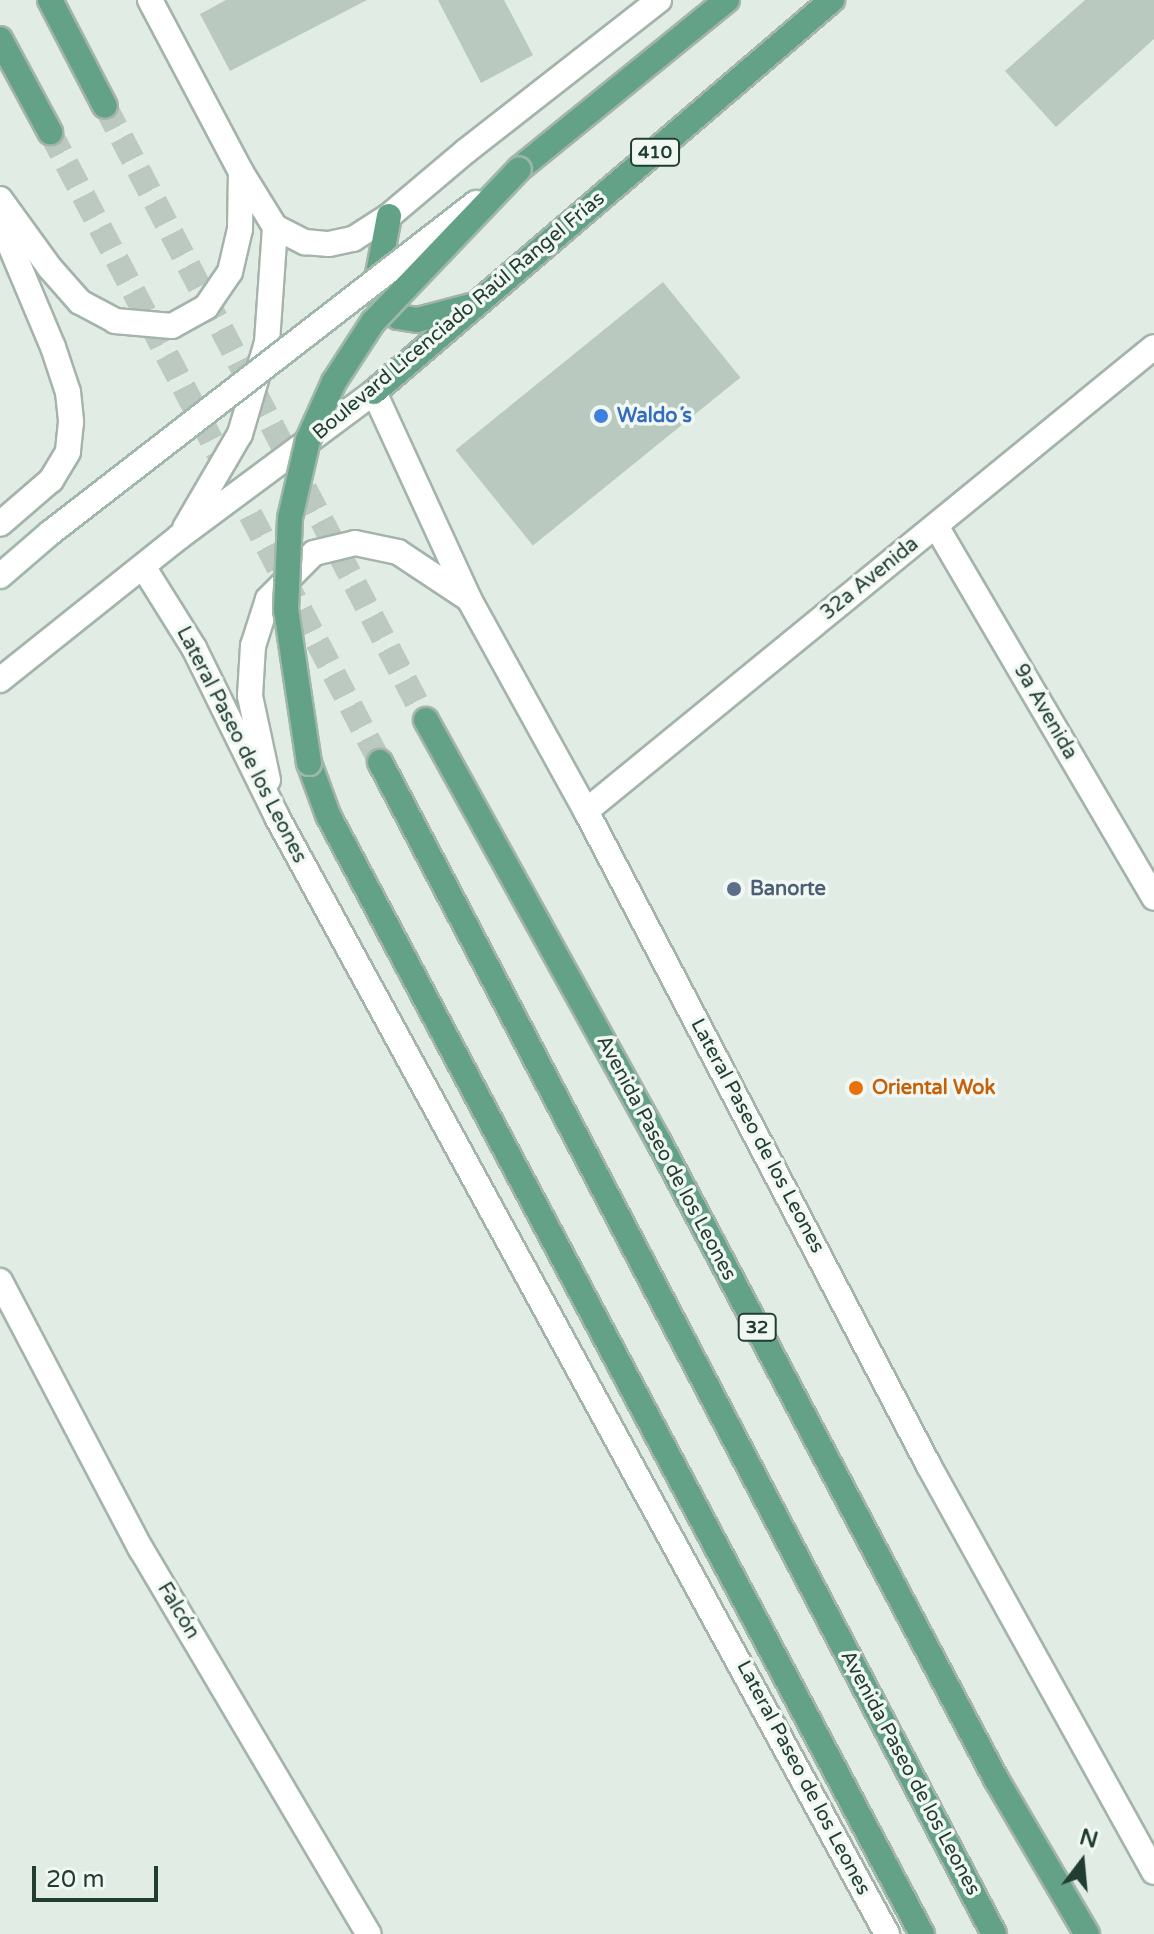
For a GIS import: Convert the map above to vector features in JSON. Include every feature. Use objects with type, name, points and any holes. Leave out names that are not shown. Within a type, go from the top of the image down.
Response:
[{"type":"main road","points":[[50,0],[105,106]]},
{"type":"main road","points":[[727,0],[519,169],[373,322],[334,382],[308,440],[290,518],[286,610],[309,763],[328,815],[922,1934]]},
{"type":"main road","name":"Boulevard Licenciado Raúl Rangel Frías","points":[[374,392],[832,0]]},
{"type":"main road","points":[[0,39],[50,132]]},
{"type":"main road","points":[[389,216],[378,274],[381,300],[398,317],[417,320],[477,304]]},
{"type":"main road","name":"Avenida Paseo de los Leones","points":[[426,720],[659,1142],[996,1779],[1087,1934]]},
{"type":"main road","name":"Avenida Paseo de los Leones","points":[[380,762],[994,1934]]},
{"type":"street","points":[[150,0],[241,172],[275,227],[305,242],[329,244],[353,239],[389,216],[466,151],[659,0]]},
{"type":"street","points":[[0,576],[50,533],[519,169]]},
{"type":"street","points":[[0,199],[50,268],[80,302],[115,321],[172,326],[206,307],[230,272],[240,229],[241,172]]},
{"type":"street","points":[[0,221],[53,347],[68,392],[71,422],[68,452],[51,480],[0,524]]},
{"type":"street","points":[[179,537],[240,434],[267,342],[275,227]]},
{"type":"street","name":"32a Avenida","points":[[586,811],[1154,347]]},
{"type":"street","name":"Boulevard Licenciado Raúl Rangel Frías","points":[[0,680],[179,537],[374,392]]},
{"type":"street","name":"Lateral Paseo de los Leones","points":[[374,392],[469,599],[586,811],[929,1466],[1154,1872]]},
{"type":"street","name":"9a Avenida","points":[[936,526],[1154,898]]},
{"type":"street","points":[[277,817],[250,696],[253,646],[268,599],[314,553],[355,543],[398,552],[469,599]]},
{"type":"street","name":"Lateral Paseo de los Leones","points":[[144,568],[194,648],[277,817],[887,1934]]},
{"type":"street","name":"Falcón","points":[[0,1281],[141,1549],[369,1934]]},
{"type":"building","points":[[226,0],[367,0],[230,71],[200,14]]},
{"type":"building","points":[[438,0],[504,0],[533,55],[481,83]]},
{"type":"building","points":[[1085,0],[1154,0],[1154,39],[1056,127],[1005,71]]},
{"type":"building","name":"Waldo´s","points":[[663,282],[740,378],[533,546],[456,450]]},
{"type":"tunnel","points":[[105,106],[426,720]]},
{"type":"tunnel","points":[[50,132],[380,762]]},
{"type":"place","name":"Waldo´s","points":[[601,416]]},
{"type":"place","name":"Banorte","points":[[734,889]]},
{"type":"place","name":"Oriental Wok","points":[[856,1088]]}]
